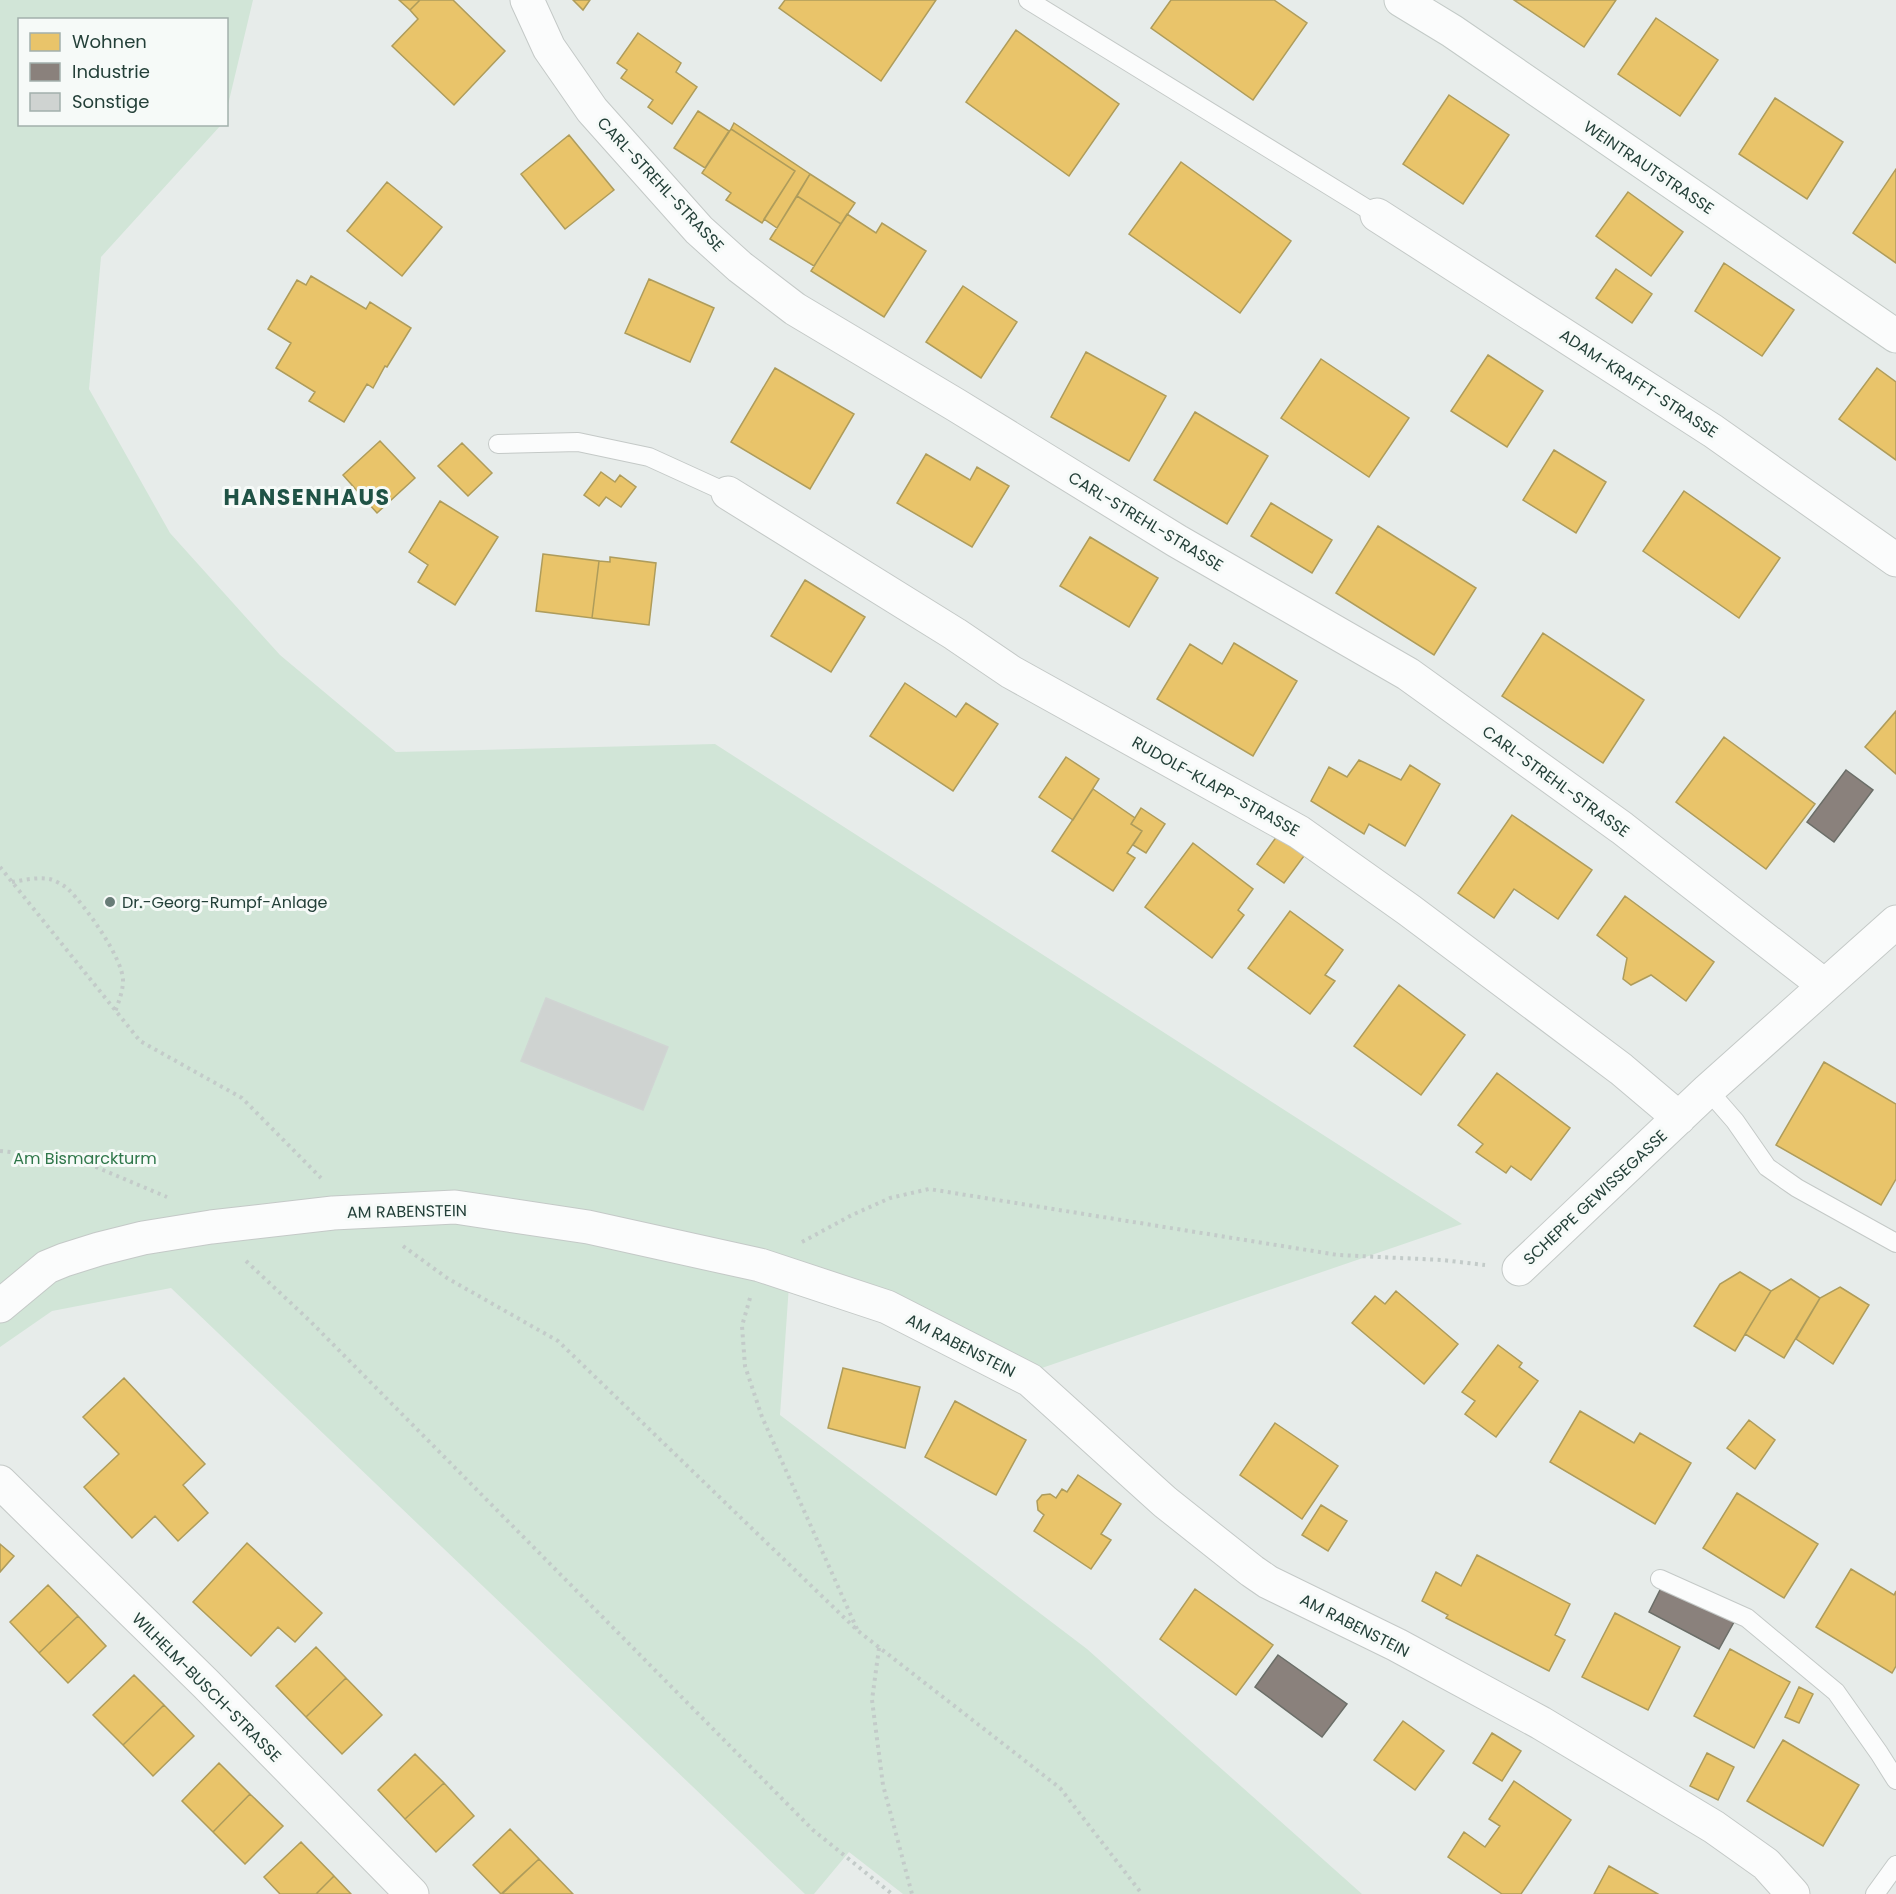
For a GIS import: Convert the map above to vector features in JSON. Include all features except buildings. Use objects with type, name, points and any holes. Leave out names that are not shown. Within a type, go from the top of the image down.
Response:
[{"type":"street","name":"CARL-STREHL-STRASSE","points":[[527,0],[549,48],[598,118],[699,230],[740,267],[795,309],[956,405],[1177,542],[1408,674],[1622,828],[1824,986]]},
{"type":"street","name":"WEINTRAUTSTRASSE","points":[[1401,0],[1452,31],[1896,336]]},
{"type":"street","name":"ADAM-KRAFFT-STRASSE","points":[[1377,214],[1713,431],[1896,560]]},
{"type":"street","name":"RUDOLF-KLAPP-STRASSE","points":[[728,493],[956,634],[1011,672],[1299,832],[1409,910],[1612,1062],[1679,1118]]},
{"type":"street","name":"SCHEPPE GEWISSEGASSE","points":[[1519,1269],[1708,1090],[1896,922]]},
{"type":"street","name":"AM RABENSTEIN","points":[[0,1306],[47,1267],[99,1249],[211,1227],[333,1213],[455,1207],[588,1227],[760,1265],[887,1307],[1030,1380],[1165,1502],[1252,1572],[1397,1645],[1542,1723],[1714,1827],[1766,1864],[1793,1894]]},
{"type":"street","name":"WILHELM-BUSCH-STRASSE","points":[[0,1482],[206,1684],[412,1894]]},
{"type":"lane","points":[[1028,0],[1377,214]]},
{"type":"lane","points":[[498,444],[578,442],[649,458],[728,493]]},
{"type":"lane","points":[[1708,1090],[1735,1121],[1767,1167],[1797,1188],[1896,1243]]},
{"type":"lane","points":[[1660,1579],[1747,1618],[1836,1692],[1896,1780]]},
{"type":"lane","points":[[1875,1894],[1896,1865]]},
{"type":"path","points":[[0,867],[140,1041],[242,1098],[356,1213]]},
{"type":"path","points":[[12,882],[49,879],[68,888],[102,933],[116,956],[123,978],[122,992],[115,1012]]},
{"type":"path","points":[[0,1151],[77,1159],[198,1210],[211,1227],[310,1321],[813,1830],[892,1894]]},
{"type":"path","name":"SCHEPPE GEWISSEGASSE","points":[[810,1238],[890,1198],[929,1189],[1338,1255],[1442,1260],[1519,1269]]},
{"type":"path","points":[[401,1245],[447,1278],[558,1341],[858,1631],[1060,1788],[1142,1894]]},
{"type":"path","points":[[742,1326],[745,1366],[762,1417],[858,1631]]},
{"type":"path","points":[[879,1647],[872,1700],[883,1785],[912,1894]]},
{"type":"green space","name":"Am Bismarckturm","points":[[0,0],[253,0],[228,105],[228,18],[18,18],[18,126],[220,126],[101,257],[89,389],[170,533],[280,655],[396,752],[715,744],[1462,1224],[1036,1370],[789,1285],[780,1415],[1087,1649],[1362,1894],[903,1894],[849,1852],[814,1894],[805,1894],[171,1288],[52,1311],[0,1347]]},
{"type":"place","name":"Dr.-Georg-Rumpf-Anlage","points":[[110,902]]},
{"type":"district","name":"HANSENHAUS","points":[[307,497]]}]
